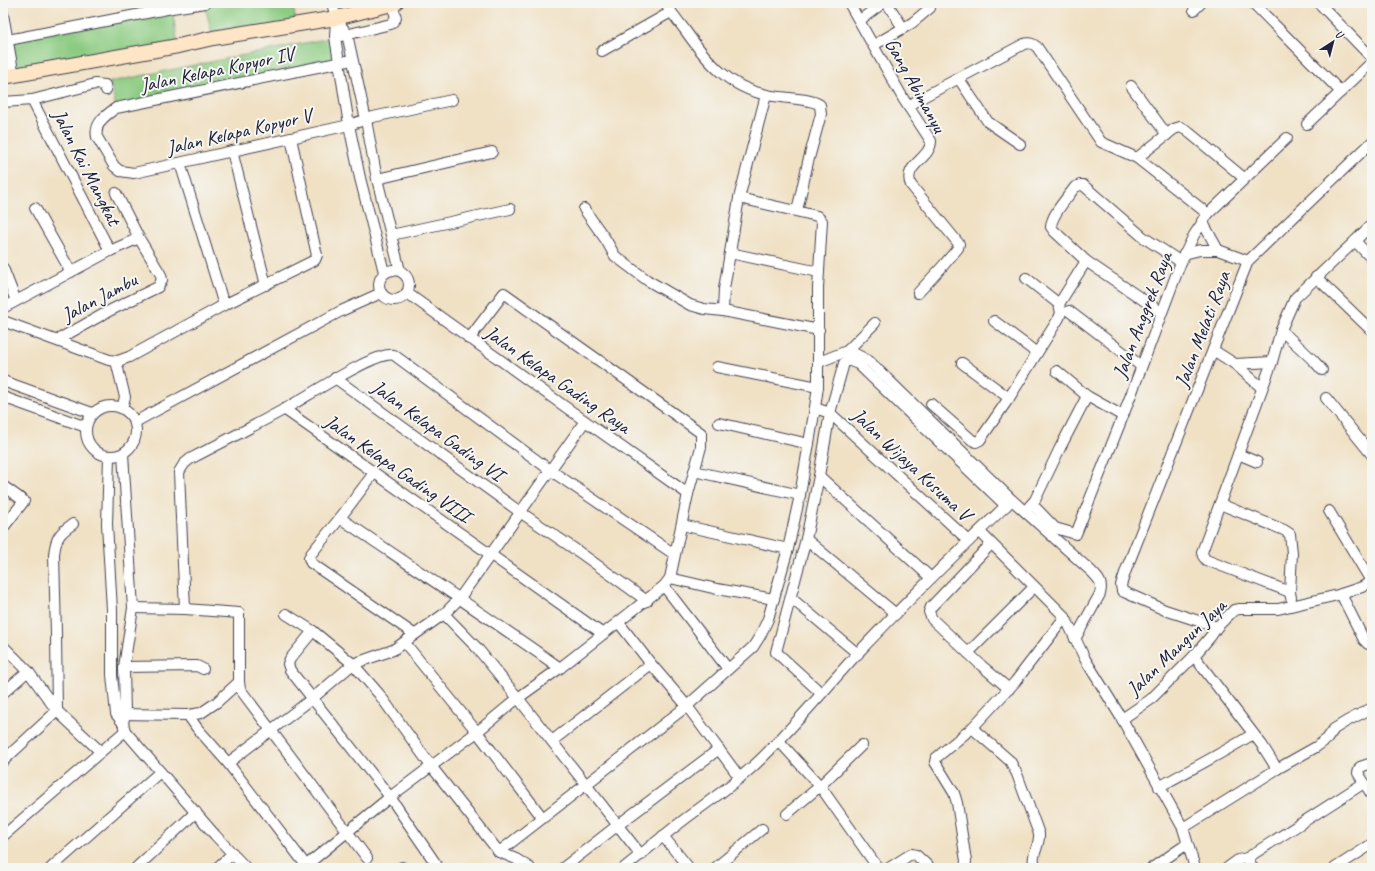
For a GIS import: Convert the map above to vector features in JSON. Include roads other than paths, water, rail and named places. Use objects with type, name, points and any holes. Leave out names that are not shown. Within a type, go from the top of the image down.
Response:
[{"type":"street","points":[[6,41],[171,5],[206,3]]},
{"type":"street","points":[[332,3],[336,18],[335,37],[349,125],[360,178],[384,272]]},
{"type":"street","name":"Gang Abimanyu","points":[[850,3],[932,144],[909,172],[908,180],[959,244],[958,248],[942,267],[918,292]]},
{"type":"street","points":[[860,20],[883,3]]},
{"type":"street","points":[[887,3],[903,28]]},
{"type":"street","points":[[1253,3],[1341,92]]},
{"type":"street","points":[[1319,3],[1372,58]]},
{"type":"street","points":[[3,14],[8,76],[213,38],[336,18],[394,4],[396,18],[391,24],[335,37]]},
{"type":"street","points":[[602,51],[668,7],[705,57],[724,76],[751,91],[766,95],[813,101],[820,105],[821,114],[797,211]]},
{"type":"street","points":[[874,45],[912,23],[930,8]]},
{"type":"street","points":[[336,18],[347,34],[352,60],[370,118],[377,179],[400,271]]},
{"type":"street","points":[[909,106],[921,98],[1024,44],[1028,42],[1033,44],[1037,47],[1101,142],[1136,158],[1205,217],[1218,250]]},
{"type":"street","name":"Jalan Kelapa Kopyor IV","points":[[114,166],[97,136],[96,131],[97,126],[106,114],[116,108],[352,60]]},
{"type":"street","points":[[1307,124],[1372,62]]},
{"type":"street","points":[[959,79],[988,122],[1020,144]]},
{"type":"street","points":[[3,102],[32,100],[95,84],[105,85],[106,90]]},
{"type":"street","points":[[1131,86],[1167,135]]},
{"type":"street","points":[[722,311],[724,288],[739,198],[766,95]]},
{"type":"street","name":"Jalan Kai Mangkat","points":[[32,100],[110,251]]},
{"type":"street","name":"Jalan Kelapa Kopyor V","points":[[114,166],[120,171],[134,173],[349,125],[370,118],[452,100]]},
{"type":"street","points":[[1136,158],[1177,128],[1183,128],[1244,178]]},
{"type":"street","points":[[3,321],[116,361],[129,357],[224,306],[315,260],[317,255],[292,138]]},
{"type":"street","name":"Jalan Anggrek Raya","points":[[1032,504],[1055,528],[1076,534],[1123,416],[1182,258],[1205,217],[1287,138]]},
{"type":"street","name":"Jalan Melati Raya","points":[[1217,627],[1165,610],[1122,591],[1121,585],[1248,261],[1372,142]]},
{"type":"street","points":[[232,151],[266,285]]},
{"type":"street","points":[[377,179],[492,152]]},
{"type":"street","points":[[180,163],[224,306]]},
{"type":"street","points":[[1161,312],[1086,261],[1051,227],[1051,224],[1058,211],[1075,187],[1080,185],[1088,188],[1143,237],[1182,258],[1200,250],[1218,250],[1248,261]]},
{"type":"street","points":[[3,308],[110,251],[139,238],[116,193]]},
{"type":"street","points":[[499,852],[542,817],[687,706],[753,647],[768,619],[788,549],[800,495],[818,387],[819,272],[822,221],[817,216],[739,198]]},
{"type":"street","points":[[35,208],[71,272]]},
{"type":"street","points":[[391,235],[510,209]]},
{"type":"street","points":[[584,209],[606,240],[615,256],[647,280],[690,305],[704,309],[722,311],[819,330]]},
{"type":"street","points":[[1290,592],[1206,560],[1202,552],[1272,362],[1281,330],[1295,298],[1372,224]]},
{"type":"street","name":"Jalan Jambu","points":[[57,340],[111,310],[158,287],[162,278],[139,238]]},
{"type":"street","points":[[1355,242],[1372,259]]},
{"type":"street","points":[[730,253],[819,272]]},
{"type":"street","points":[[1059,304],[1086,261]]},
{"type":"street","points":[[3,268],[16,301]]},
{"type":"street","points":[[392,269],[400,271],[407,276],[410,285],[404,297],[394,301],[384,297],[381,293],[378,282],[384,272],[392,269]]},
{"type":"street","points":[[1316,277],[1372,331]]},
{"type":"street","points":[[931,404],[972,440],[976,442],[980,440],[1009,398],[1060,318],[1061,313],[1059,304],[1026,278]]},
{"type":"street","points":[[135,422],[341,311],[381,293]]},
{"type":"street","name":"Jalan Kelapa Gading Raya","points":[[407,293],[688,494]]},
{"type":"street","points":[[188,715],[197,728],[228,763],[306,867],[390,797],[477,732],[518,698],[619,623],[647,601],[667,582],[701,447],[701,433],[504,293],[470,339]]},
{"type":"street","points":[[1069,311],[1142,366]]},
{"type":"street","points":[[994,321],[1037,353]]},
{"type":"street","points":[[819,362],[848,350],[875,323]]},
{"type":"street","points":[[1281,330],[1322,370]]},
{"type":"street","points":[[848,350],[869,361],[1009,503]]},
{"type":"street","points":[[1213,350],[1235,364],[1262,388]]},
{"type":"street","points":[[185,609],[179,472],[181,468],[190,459],[284,409],[335,378],[384,354],[394,355],[550,470],[674,554]]},
{"type":"street","points":[[821,693],[776,652],[806,539],[830,413],[844,363],[848,360],[858,364],[1009,503],[1024,512],[1091,571],[1100,581],[1100,594],[1075,639]]},
{"type":"street","points":[[116,361],[125,396],[122,408]]},
{"type":"street","points":[[1235,364],[1272,362]]},
{"type":"street","points":[[962,363],[1009,398]]},
{"type":"street","points":[[717,367],[818,387]]},
{"type":"street","points":[[1057,371],[1087,396],[1123,416]]},
{"type":"street","name":"Jalan Kelapa Gading VI","points":[[335,378],[520,512],[647,601]]},
{"type":"street","points":[[3,381],[92,413]]},
{"type":"street","points":[[1024,512],[1035,500],[1087,396]]},
{"type":"street","points":[[3,397],[86,427]]},
{"type":"street","points":[[1326,398],[1372,455]]},
{"type":"street","points":[[111,405],[122,408],[130,413],[135,422],[137,431],[135,440],[131,448],[123,454],[109,457],[102,455],[91,447],[87,440],[86,427],[88,420],[92,413],[101,408],[111,405]]},
{"type":"street","points":[[815,408],[830,413]]},
{"type":"street","name":"Jalan Kelapa Gading VIII","points":[[284,409],[604,634]]},
{"type":"street","name":"Jalan Wijaya Kusuma V","points":[[830,413],[969,541]]},
{"type":"street","points":[[228,763],[313,698],[353,664],[393,650],[405,643],[414,634],[444,614],[459,599],[585,421]]},
{"type":"street","points":[[719,423],[809,444]]},
{"type":"street","points":[[3,836],[101,752],[122,721],[124,667],[133,608],[123,454]]},
{"type":"street","points":[[1238,454],[1257,462]]},
{"type":"street","points":[[109,457],[107,524],[112,610],[112,675],[122,721],[160,772],[246,868]]},
{"type":"street","points":[[694,471],[800,495]]},
{"type":"street","points":[[374,473],[309,558],[311,563],[414,634]]},
{"type":"street","points":[[819,476],[931,578]]},
{"type":"street","points":[[3,486],[24,501],[3,528]]},
{"type":"street","points":[[624,868],[663,836],[740,778],[779,741],[821,693],[931,578],[1009,503]]},
{"type":"street","points":[[1220,504],[1286,531],[1290,536],[1292,553],[1290,592],[1294,605]]},
{"type":"street","points":[[1329,511],[1372,581]]},
{"type":"street","points":[[340,518],[502,627],[560,668]]},
{"type":"street","points":[[3,761],[56,711],[54,554],[58,536],[73,524]]},
{"type":"street","points":[[682,525],[788,549]]},
{"type":"street","points":[[980,532],[1065,618],[1085,659],[1122,719],[1183,828],[1195,868]]},
{"type":"street","points":[[806,539],[896,614]]},
{"type":"street","points":[[991,544],[932,606],[929,612],[932,619],[1008,689]]},
{"type":"street","name":"Jalan Mangun Jaya","points":[[1122,719],[1150,700],[1194,656],[1217,627],[1234,610],[1278,609],[1340,594],[1362,587],[1372,581]]},
{"type":"street","points":[[667,582],[774,599]]},
{"type":"street","points":[[667,582],[728,669]]},
{"type":"street","points":[[968,653],[1034,587]]},
{"type":"street","points":[[1340,594],[1364,640],[1368,644],[1372,644]]},
{"type":"street","points":[[790,598],[858,654]]},
{"type":"street","points":[[133,608],[185,609],[239,613],[240,689],[367,858]]},
{"type":"street","points":[[286,614],[313,631],[353,664],[379,694],[431,766],[499,852],[516,859],[525,867]]},
{"type":"street","points":[[444,614],[478,649],[641,854]]},
{"type":"street","points":[[965,868],[966,861],[957,803],[954,793],[935,760],[972,728],[1008,689],[1065,618]]},
{"type":"street","points":[[619,623],[651,664],[687,706],[740,778]]},
{"type":"street","points":[[313,631],[290,659],[288,664],[290,670],[390,797],[436,864]]},
{"type":"street","points":[[405,643],[477,732],[542,817]]},
{"type":"street","points":[[3,646],[28,671],[56,711],[101,752]]},
{"type":"street","points":[[1194,656],[1253,734],[1277,769]]},
{"type":"street","points":[[552,741],[651,664]]},
{"type":"street","points":[[124,667],[197,666],[203,669]]},
{"type":"street","points":[[3,693],[28,671]]},
{"type":"street","points":[[122,721],[201,713],[217,702],[239,682]]},
{"type":"street","points":[[1183,828],[1277,769],[1316,747],[1327,739],[1334,729],[1372,708]]},
{"type":"street","points":[[972,728],[1008,758],[1017,774],[1039,834],[1039,842],[1033,858],[1033,863],[1036,868]]},
{"type":"street","points":[[1159,787],[1226,752],[1253,734]]},
{"type":"street","points":[[779,741],[820,786],[878,868]]},
{"type":"street","points":[[786,814],[820,786],[862,745]]},
{"type":"street","points":[[563,868],[618,824],[719,749]]},
{"type":"street","points":[[1372,763],[1360,767],[1358,775],[1372,795]]},
{"type":"street","points":[[51,868],[160,772]]},
{"type":"street","points":[[1227,868],[1238,860],[1247,858],[1364,783]]},
{"type":"street","points":[[136,868],[196,812]]},
{"type":"street","points":[[715,868],[762,829]]},
{"type":"street","points":[[663,836],[689,868]]},
{"type":"street","points":[[1152,868],[1187,844]]},
{"type":"street","points":[[1335,868],[1372,844]]},
{"type":"street","points":[[217,868],[233,853]]},
{"type":"street","points":[[889,868],[911,854],[916,855],[930,868]]},
{"type":"street","points":[[1247,858],[1254,868]]}]
